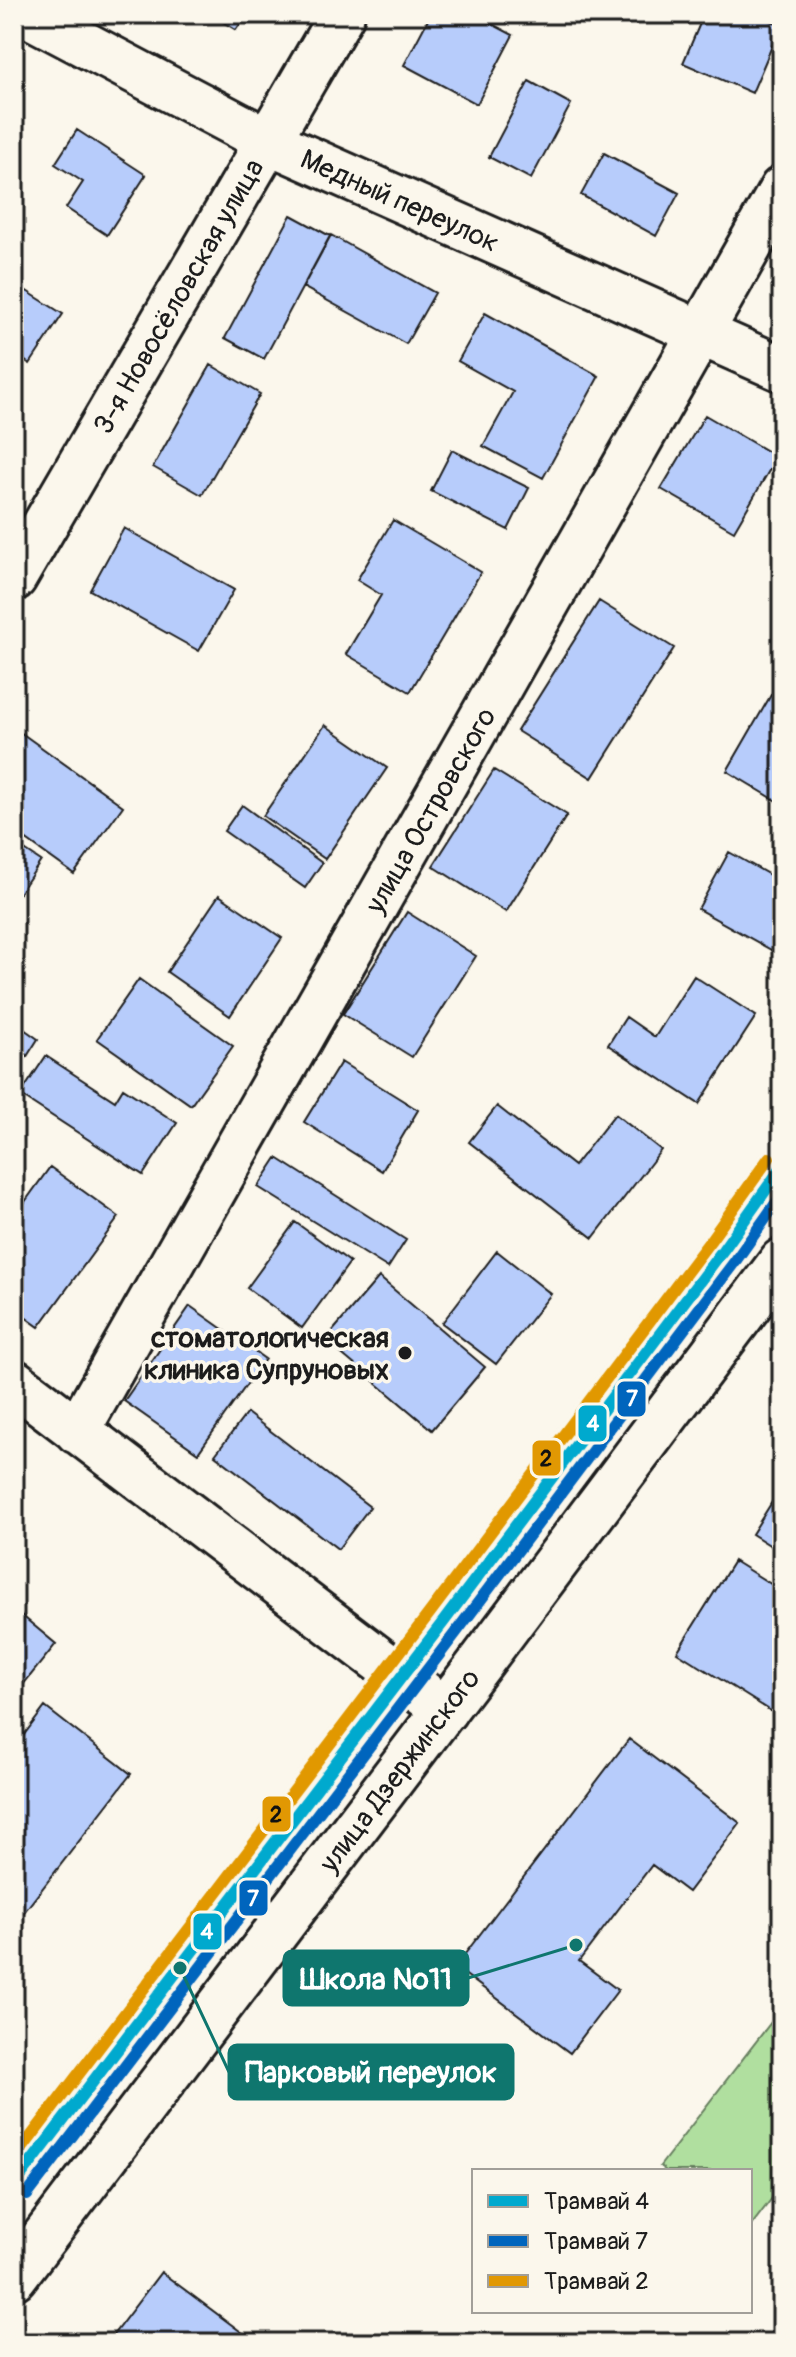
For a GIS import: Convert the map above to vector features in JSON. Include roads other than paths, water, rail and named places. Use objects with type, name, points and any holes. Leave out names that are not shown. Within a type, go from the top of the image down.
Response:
[{"type":"street","name":"Медный переулок","points":[[27,14],[268,141],[782,369]]},
{"type":"street","name":"3-я Новосёловская улица","points":[[14,578],[342,14]]},
{"type":"street","name":"улица Островского","points":[[77,1431],[782,189]]},
{"type":"street","name":"улица Дзержинского","points":[[14,2277],[777,1278]]},
{"type":"street","points":[[14,1382],[445,1710]]},
{"type":"tram line","name":"2","points":[[14,2159],[431,1611],[769,1158]]},
{"type":"tram line","name":"4","points":[[14,2185],[444,1621],[782,1167]]},
{"type":"tram line","name":"7","points":[[27,2195],[457,1631],[782,1195]]},
{"type":"place","name":"стоматологическая клиника Супруновых","points":[[405,1353]]},
{"type":"place","name":"Школа №11","points":[[576,1945]]},
{"type":"place","name":"Парковый переулок","points":[[180,1968]]}]
